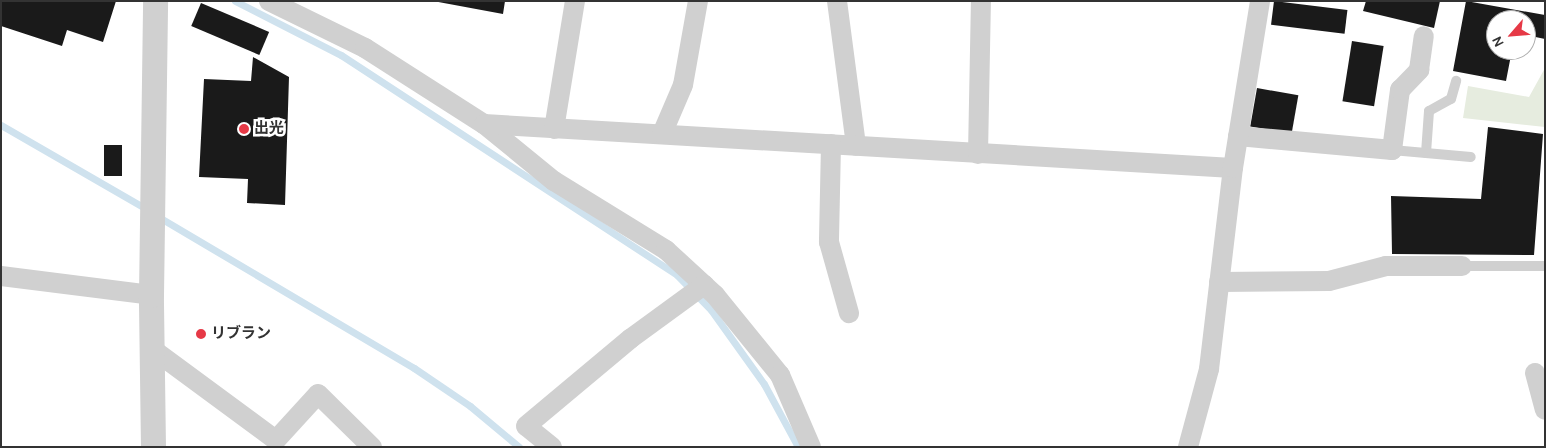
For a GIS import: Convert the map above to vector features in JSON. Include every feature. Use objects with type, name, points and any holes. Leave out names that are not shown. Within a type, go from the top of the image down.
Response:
[{"type":"street","points":[[153,447],[150,295],[155,1]]},
{"type":"street","points":[[268,1],[365,48],[484,124],[554,181],[666,250],[698,290],[780,376],[810,447]]},
{"type":"street","points":[[554,129],[575,1]]},
{"type":"street","points":[[662,134],[683,85],[698,1]]},
{"type":"street","points":[[837,1],[856,146]]},
{"type":"street","points":[[978,154],[981,1]]},
{"type":"street","points":[[1188,447],[1209,369],[1233,168],[1260,1]]},
{"type":"street","points":[[1238,136],[1392,150],[1400,90],[1419,70],[1424,36]]},
{"type":"street","points":[[484,124],[1233,168]]},
{"type":"street","points":[[830,144],[829,242],[849,313]]},
{"type":"street","points":[[1219,282],[1329,281],[1386,266],[1462,266]]},
{"type":"street","points":[[1,276],[150,295]]},
{"type":"street","points":[[552,447],[526,426],[630,339],[698,290]]},
{"type":"street","points":[[151,348],[280,443],[318,394],[372,447]]},
{"type":"street","points":[[1535,373],[1545,410]]},
{"type":"lane","points":[[1426,153],[1429,111],[1451,98],[1456,81]]},
{"type":"lane","points":[[1392,150],[1471,157]]},
{"type":"lane","points":[[1462,266],[1545,266]]},
{"type":"shaded area","points":[[1545,68],[1545,127],[1463,118],[1468,86],[1529,97]]},
{"type":"building","points":[[1,1],[116,1],[103,42],[67,30],[62,46],[1,26]]},
{"type":"building","points":[[433,1],[505,1],[503,14]]},
{"type":"building","points":[[1274,1],[1347,10],[1345,34],[1271,25]]},
{"type":"building","points":[[1366,1],[1440,1],[1434,28],[1363,11]]},
{"type":"building","points":[[1466,1],[1517,10],[1486,10],[1486,60],[1510,60],[1506,81],[1453,71]]},
{"type":"building","points":[[201,3],[269,32],[259,55],[191,26]]},
{"type":"building","points":[[1536,13],[1545,15],[1545,39],[1536,37]]},
{"type":"building","points":[[1352,41],[1384,46],[1374,106],[1342,101]]},
{"type":"building","name":"出光","points":[[253,57],[289,77],[285,205],[247,203],[248,179],[199,177],[204,79],[251,81]]},
{"type":"building","points":[[1257,88],[1298,95],[1292,134],[1250,126]]},
{"type":"building","points":[[1488,127],[1543,134],[1534,255],[1392,254],[1391,196],[1481,199]]},
{"type":"building","points":[[104,145],[122,145],[122,176],[104,176]]},
{"type":"waterway","points":[[235,1],[341,55],[677,275],[711,310],[764,384],[798,447]]},
{"type":"waterway","points":[[1,125],[148,210]]},
{"type":"waterway","points":[[157,216],[414,368],[470,406],[519,447]]},
{"type":"place","name":"出光","points":[[244,129]]},
{"type":"place","name":"リブラン","points":[[201,334]]}]
